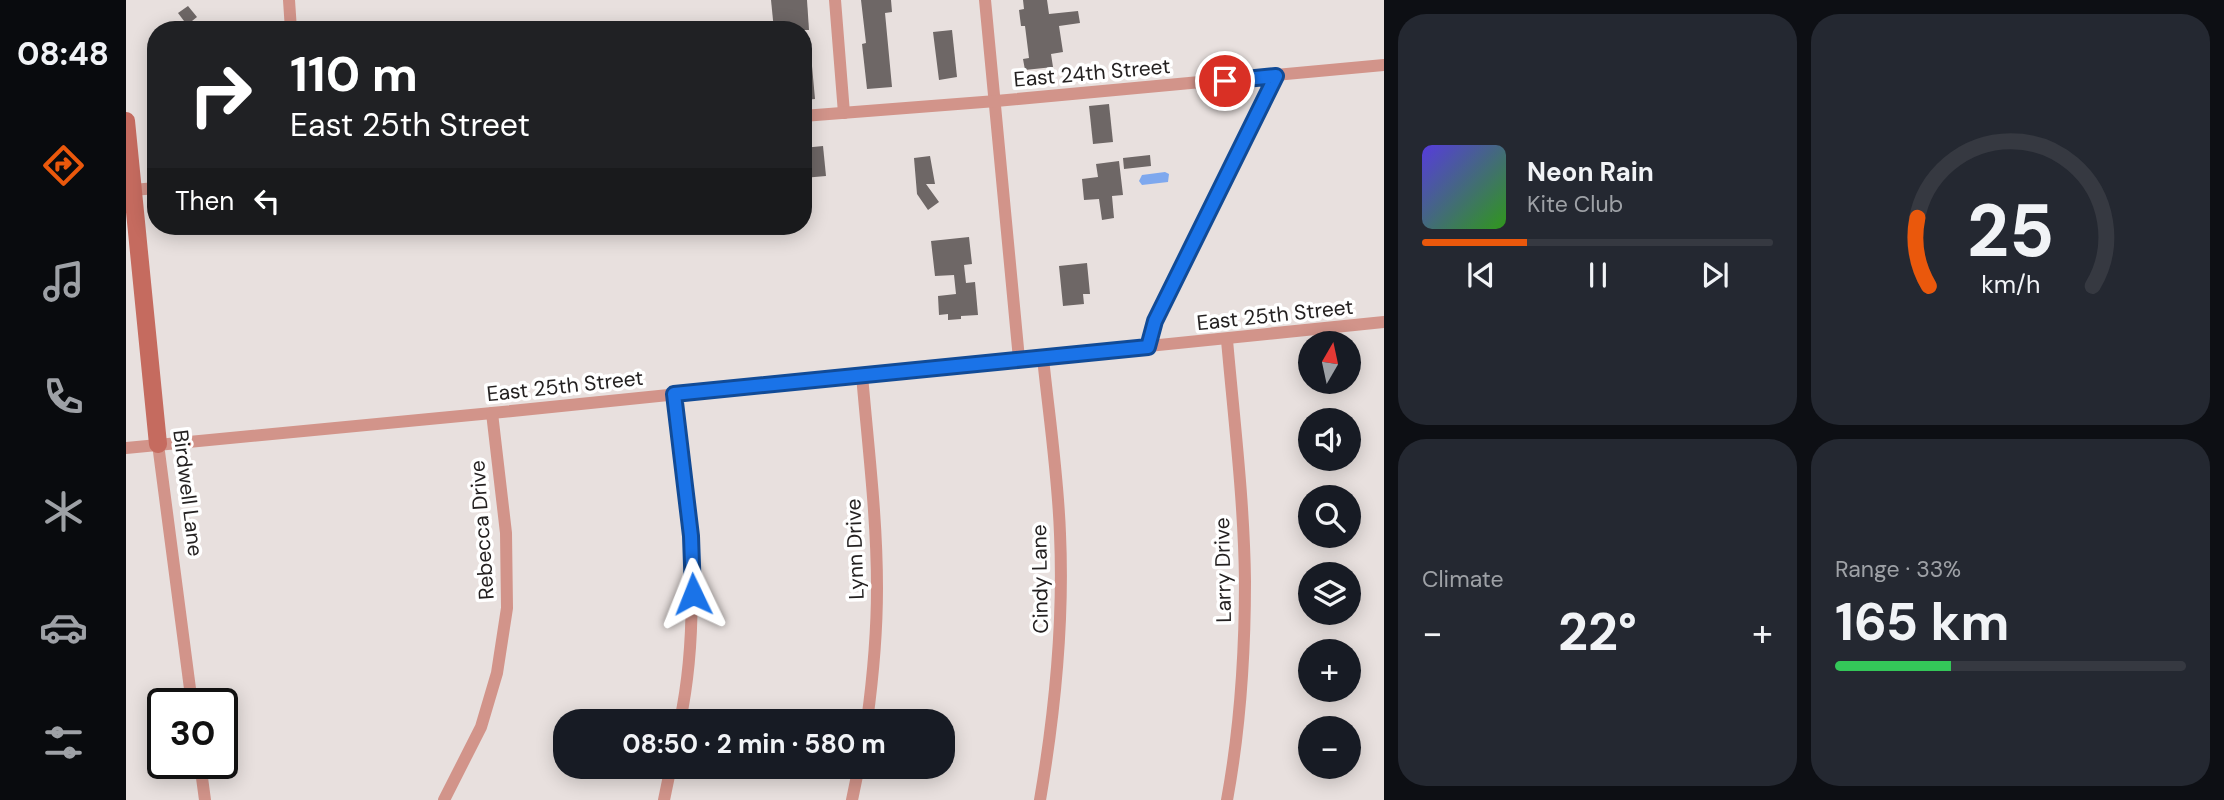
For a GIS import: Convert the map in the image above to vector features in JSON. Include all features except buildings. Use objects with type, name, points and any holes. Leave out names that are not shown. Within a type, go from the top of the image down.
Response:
[{"type":"street","points":[[289,0],[290,21]]},
{"type":"street","points":[[835,0],[844,113]]},
{"type":"street","points":[[985,0],[1019,359]]},
{"type":"street","name":"East 24th Street","points":[[812,116],[996,102],[1384,65]]},
{"type":"street","points":[[1148,347],[1155,321],[1276,76]]},
{"type":"street","name":"Birdwell Lane","points":[[126,121],[158,444],[190,688]]},
{"type":"street","points":[[133,190],[147,189]]},
{"type":"street","name":"East 25th Street","points":[[126,448],[1384,323]]},
{"type":"street","name":"Larry Drive","points":[[1227,340],[1245,580],[1241,673],[1227,800]]},
{"type":"street","name":"Cindy Lane","points":[[1040,800],[1050,740],[1060,640],[1060,533],[1043,358]]},
{"type":"street","name":"Lynn Drive","points":[[862,375],[877,589],[875,652],[868,709]]},
{"type":"street","points":[[674,394],[691,536],[693,594],[691,649],[682,709]]},
{"type":"street","name":"Rebecca Drive","points":[[444,800],[481,727],[497,673],[506,608],[506,533],[492,413]]},
{"type":"street","points":[[202,779],[205,800]]},
{"type":"street","points":[[664,800],[668,779]]},
{"type":"street","points":[[852,800],[856,779]]},
{"type":"water","points":[[1165,172],[1169,174],[1168,182],[1142,185],[1139,181],[1142,175]]},
{"type":"route","points":[[693,594],[691,536],[674,394],[1148,347],[1155,321],[1276,76],[1225,81]]}]
